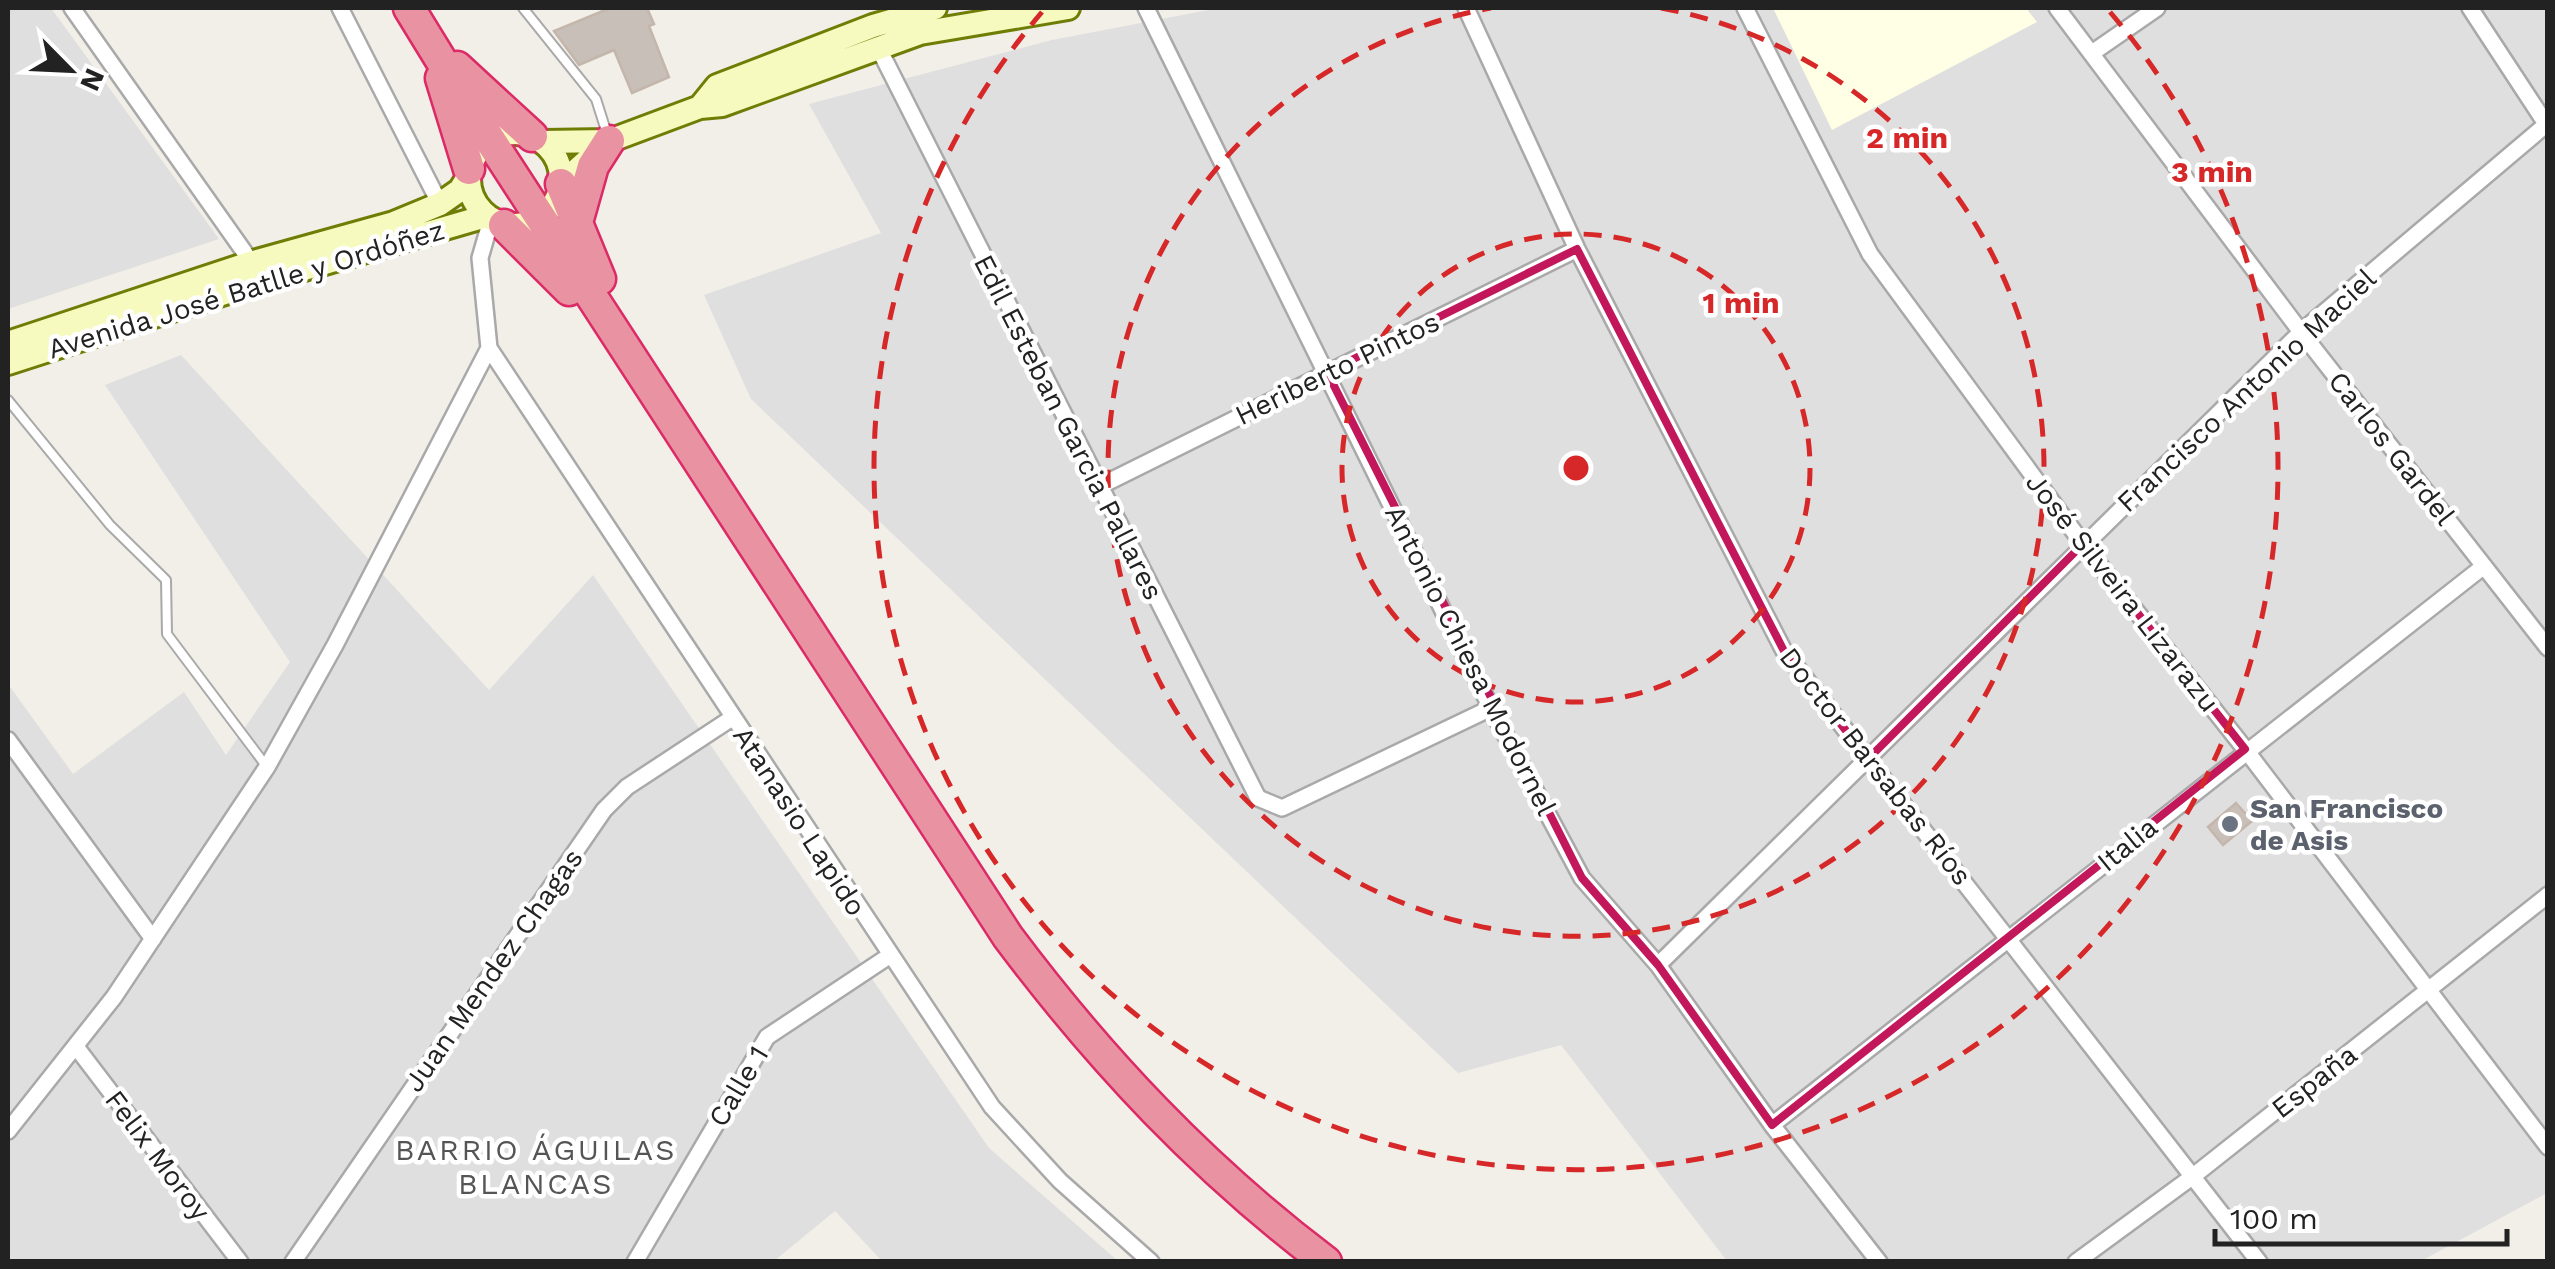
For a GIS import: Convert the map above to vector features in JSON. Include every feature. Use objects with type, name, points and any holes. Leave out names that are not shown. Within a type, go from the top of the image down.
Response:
[{"type":"highway","points":[[409,8],[490,140],[942,838],[1067,1016],[1181,1140],[1326,1262]]},
{"type":"highway","points":[[437,50],[537,138]]},
{"type":"highway","points":[[437,50],[444,92],[468,174]]},
{"type":"highway","points":[[578,219],[592,166],[610,141]]},
{"type":"highway","points":[[561,184],[578,219],[586,253],[610,298],[619,338]]},
{"type":"highway","points":[[493,220],[619,338]]},
{"type":"street","points":[[72,8],[253,273]]},
{"type":"street","points":[[340,8],[440,204]]},
{"type":"street","points":[[700,107],[717,86],[873,26],[935,8]]},
{"type":"street","points":[[561,184],[610,141],[700,107],[722,105],[954,16],[1068,8]]},
{"type":"street","name":"Antonio Chiesa Modornel","points":[[1146,8],[1491,708],[1582,878],[1658,965],[1772,1125],[1879,1262]]},
{"type":"street","name":"Doctor Barsabas Ríos","points":[[1466,8],[1577,249],[1784,651],[2259,1262]]},
{"type":"street","name":"José Silveira Lizarazu","points":[[1745,8],[1870,254],[2083,544],[2246,749],[2548,1147]]},
{"type":"street","name":"Carlos Gardel","points":[[2058,8],[2301,332],[2548,648]]},
{"type":"street","points":[[2092,53],[2156,8]]},
{"type":"street","points":[[2470,8],[2547,125]]},
{"type":"street","name":"Edil Esteban Garcia Pallares","points":[[878,47],[1252,789],[1265,804],[1282,808],[1491,708]]},
{"type":"street","name":"Francisco Antonio Maciel","points":[[1658,965],[2301,332],[2547,125]]},
{"type":"street","points":[[490,140],[510,133],[610,141]]},
{"type":"street","points":[[537,138],[560,168],[561,184],[555,204],[542,218]]},
{"type":"street","name":"Avenida José Batlle y Ordóñez","points":[[397,231],[460,190],[490,140]]},
{"type":"street","points":[[8,1131],[77,1048],[266,766],[488,348],[480,258],[493,220],[472,199],[468,174]]},
{"type":"street","name":"Avenida José Batlle y Ordóñez","points":[[8,343],[397,231],[493,220],[530,224],[542,218]]},
{"type":"street","name":"Heriberto Pintos","points":[[1098,487],[1577,249]]},
{"type":"street","name":"Avenida José Batlle y Ordóñez","points":[[8,363],[253,273]]},
{"type":"street","name":"Atanasio Lapido","points":[[488,348],[992,1107],[1060,1181],[1151,1262]]},
{"type":"street","name":"Italia","points":[[1772,1125],[2246,749],[2484,566]]},
{"type":"street","name":"Juan Mendez Chagas","points":[[293,1262],[604,810],[628,787],[732,718]]},
{"type":"street","points":[[8,740],[154,938]]},
{"type":"street","name":"España","points":[[2076,1262],[2192,1177],[2548,895]]},
{"type":"street","name":"Calle 1","points":[[634,1262],[767,1038],[889,956]]},
{"type":"street","name":"Felix Moroy","points":[[77,1048],[240,1262]]},
{"type":"lane","points":[[523,8],[596,99],[610,141]]},
{"type":"lane","points":[[8,400],[110,525],[166,580],[167,634],[266,766]]},
{"type":"highlighted area","points":[[1577,249],[1784,651],[1868,759],[2083,544],[2245,749],[1772,1125],[1658,965],[1582,878],[1327,372]]},
{"type":"shaded area","points":[[8,8],[51,8],[219,239],[8,309]]},
{"type":"shaded area","points":[[1219,8],[2547,8],[2547,1193],[2421,1261],[1727,1261],[1561,1045],[1458,1073],[751,399],[704,295],[881,233],[809,104],[1052,40]]},
{"type":"shaded area","points":[[1773,8],[2026,8],[2037,22],[1832,130]]},
{"type":"shaded area","points":[[181,355],[489,690],[593,575],[989,1148],[1118,1261],[882,1261],[835,1211],[774,1261],[8,1261],[8,684],[73,774],[184,692],[226,755],[290,662],[105,385]]},
{"type":"building","points":[[610,8],[647,8],[654,24],[649,26],[669,77],[632,93],[614,50],[579,65],[554,31]]},
{"type":"building","name":"San Francisco de Asis","points":[[2236,803],[2252,821],[2223,845],[2208,827]]},
{"type":"place","name":"San Francisco de Asis","points":[[2230,824]]},
{"type":"district","name":"BARRIO ÁGUILAS BLANCAS","points":[[536,1167]]}]
